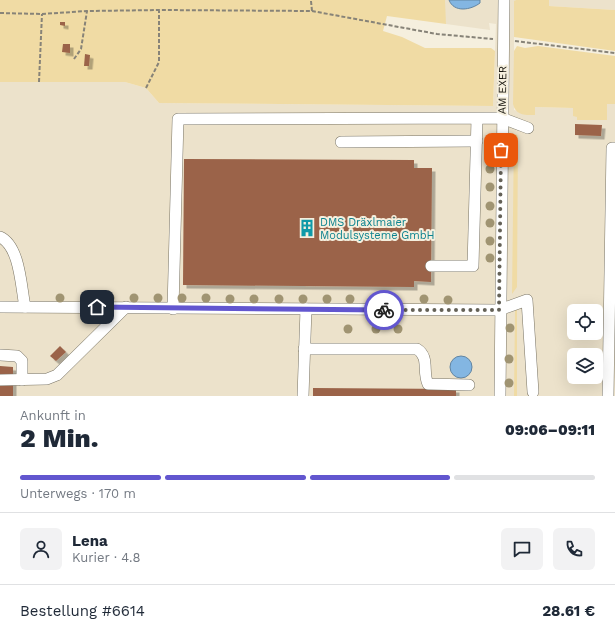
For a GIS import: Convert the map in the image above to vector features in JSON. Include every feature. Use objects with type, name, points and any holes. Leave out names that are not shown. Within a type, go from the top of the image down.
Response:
[{"type":"street","name":"AM EXER","points":[[500,396],[499,310],[504,0]]},
{"type":"street","points":[[173,309],[178,119],[502,118],[528,128]]},
{"type":"street","points":[[431,266],[473,266],[477,119]]},
{"type":"street","points":[[341,142],[477,141]]},
{"type":"street","points":[[608,396],[613,254],[612,148],[615,148]]},
{"type":"street","points":[[0,237],[6,240],[15,254],[25,307]]},
{"type":"street","points":[[0,306],[173,309],[499,310],[527,300],[533,392]]},
{"type":"street","points":[[0,380],[47,379],[57,375],[126,307]]},
{"type":"street","points":[[302,396],[306,309]]},
{"type":"street","points":[[304,349],[417,349],[422,352],[425,357],[425,374],[428,384],[469,385]]},
{"type":"street","points":[[0,355],[16,356],[22,361],[22,380]]},
{"type":"path","points":[[311,1],[312,11]]},
{"type":"path","points":[[0,13],[42,14],[87,11],[160,10],[312,11],[437,34],[503,39],[615,53]]},
{"type":"path","points":[[146,88],[159,62],[160,10]]},
{"type":"path","points":[[74,59],[81,49],[87,11]]},
{"type":"path","points":[[39,82],[42,14]]},
{"type":"shaded area","points":[[0,0],[445,0],[446,24],[387,16],[383,31],[402,37],[425,48],[491,48],[495,51],[493,106],[159,103],[146,88],[125,82],[0,82]]},
{"type":"shaded area","points":[[441,0],[516,0],[514,2],[514,110],[535,115],[535,107],[573,108],[577,117],[607,120],[607,104],[615,104],[615,396],[0,396],[0,82],[125,82],[146,88],[159,103],[493,106],[496,24],[489,23],[490,30],[446,24]]},
{"type":"shaded area","points":[[549,0],[615,0],[615,10],[549,6]]},
{"type":"shaded area","points":[[549,0],[549,6],[615,10],[615,51],[514,37],[514,1]]},
{"type":"shaded area","points":[[517,46],[525,48],[538,46],[615,56],[615,104],[607,104],[607,120],[577,120],[577,117],[573,116],[573,108],[535,107],[535,115],[524,115],[516,111],[513,104],[514,51]]},
{"type":"shaded area","points":[[516,134],[518,136],[517,287],[512,294],[514,135]]},
{"type":"shaded area","points":[[517,309],[517,396],[514,396],[515,311]]},
{"type":"water","points":[[449,0],[480,0],[480,3],[468,9],[459,9],[451,4]]},
{"type":"water","points":[[461,356],[469,359],[472,367],[469,375],[461,378],[453,375],[450,367],[453,359]]},
{"type":"building","points":[[60,22],[65,22],[65,26],[60,25]]},
{"type":"building","points":[[63,44],[70,44],[70,53],[62,52]]},
{"type":"building","points":[[85,54],[90,55],[89,66],[84,66]]},
{"type":"building","points":[[575,124],[602,125],[601,136],[575,135]]},
{"type":"building","name":"DMS Dräxlmaier Modulsysteme GmbH","points":[[184,159],[414,160],[414,168],[432,168],[431,282],[414,281],[414,287],[183,285]]},
{"type":"building","points":[[60,346],[66,352],[56,361],[50,356]]},
{"type":"building","points":[[0,366],[13,367],[13,396],[0,396]]},
{"type":"building","points":[[313,388],[456,389],[456,396],[313,396]]},
{"type":"way so far","points":[[384,310],[499,310],[501,150]]},
{"type":"place","name":"DMS Dräxlmaier Modulsysteme GmbH","points":[[307,228]]},
{"type":"route","points":[[97,307],[173,309],[384,310]]}]
